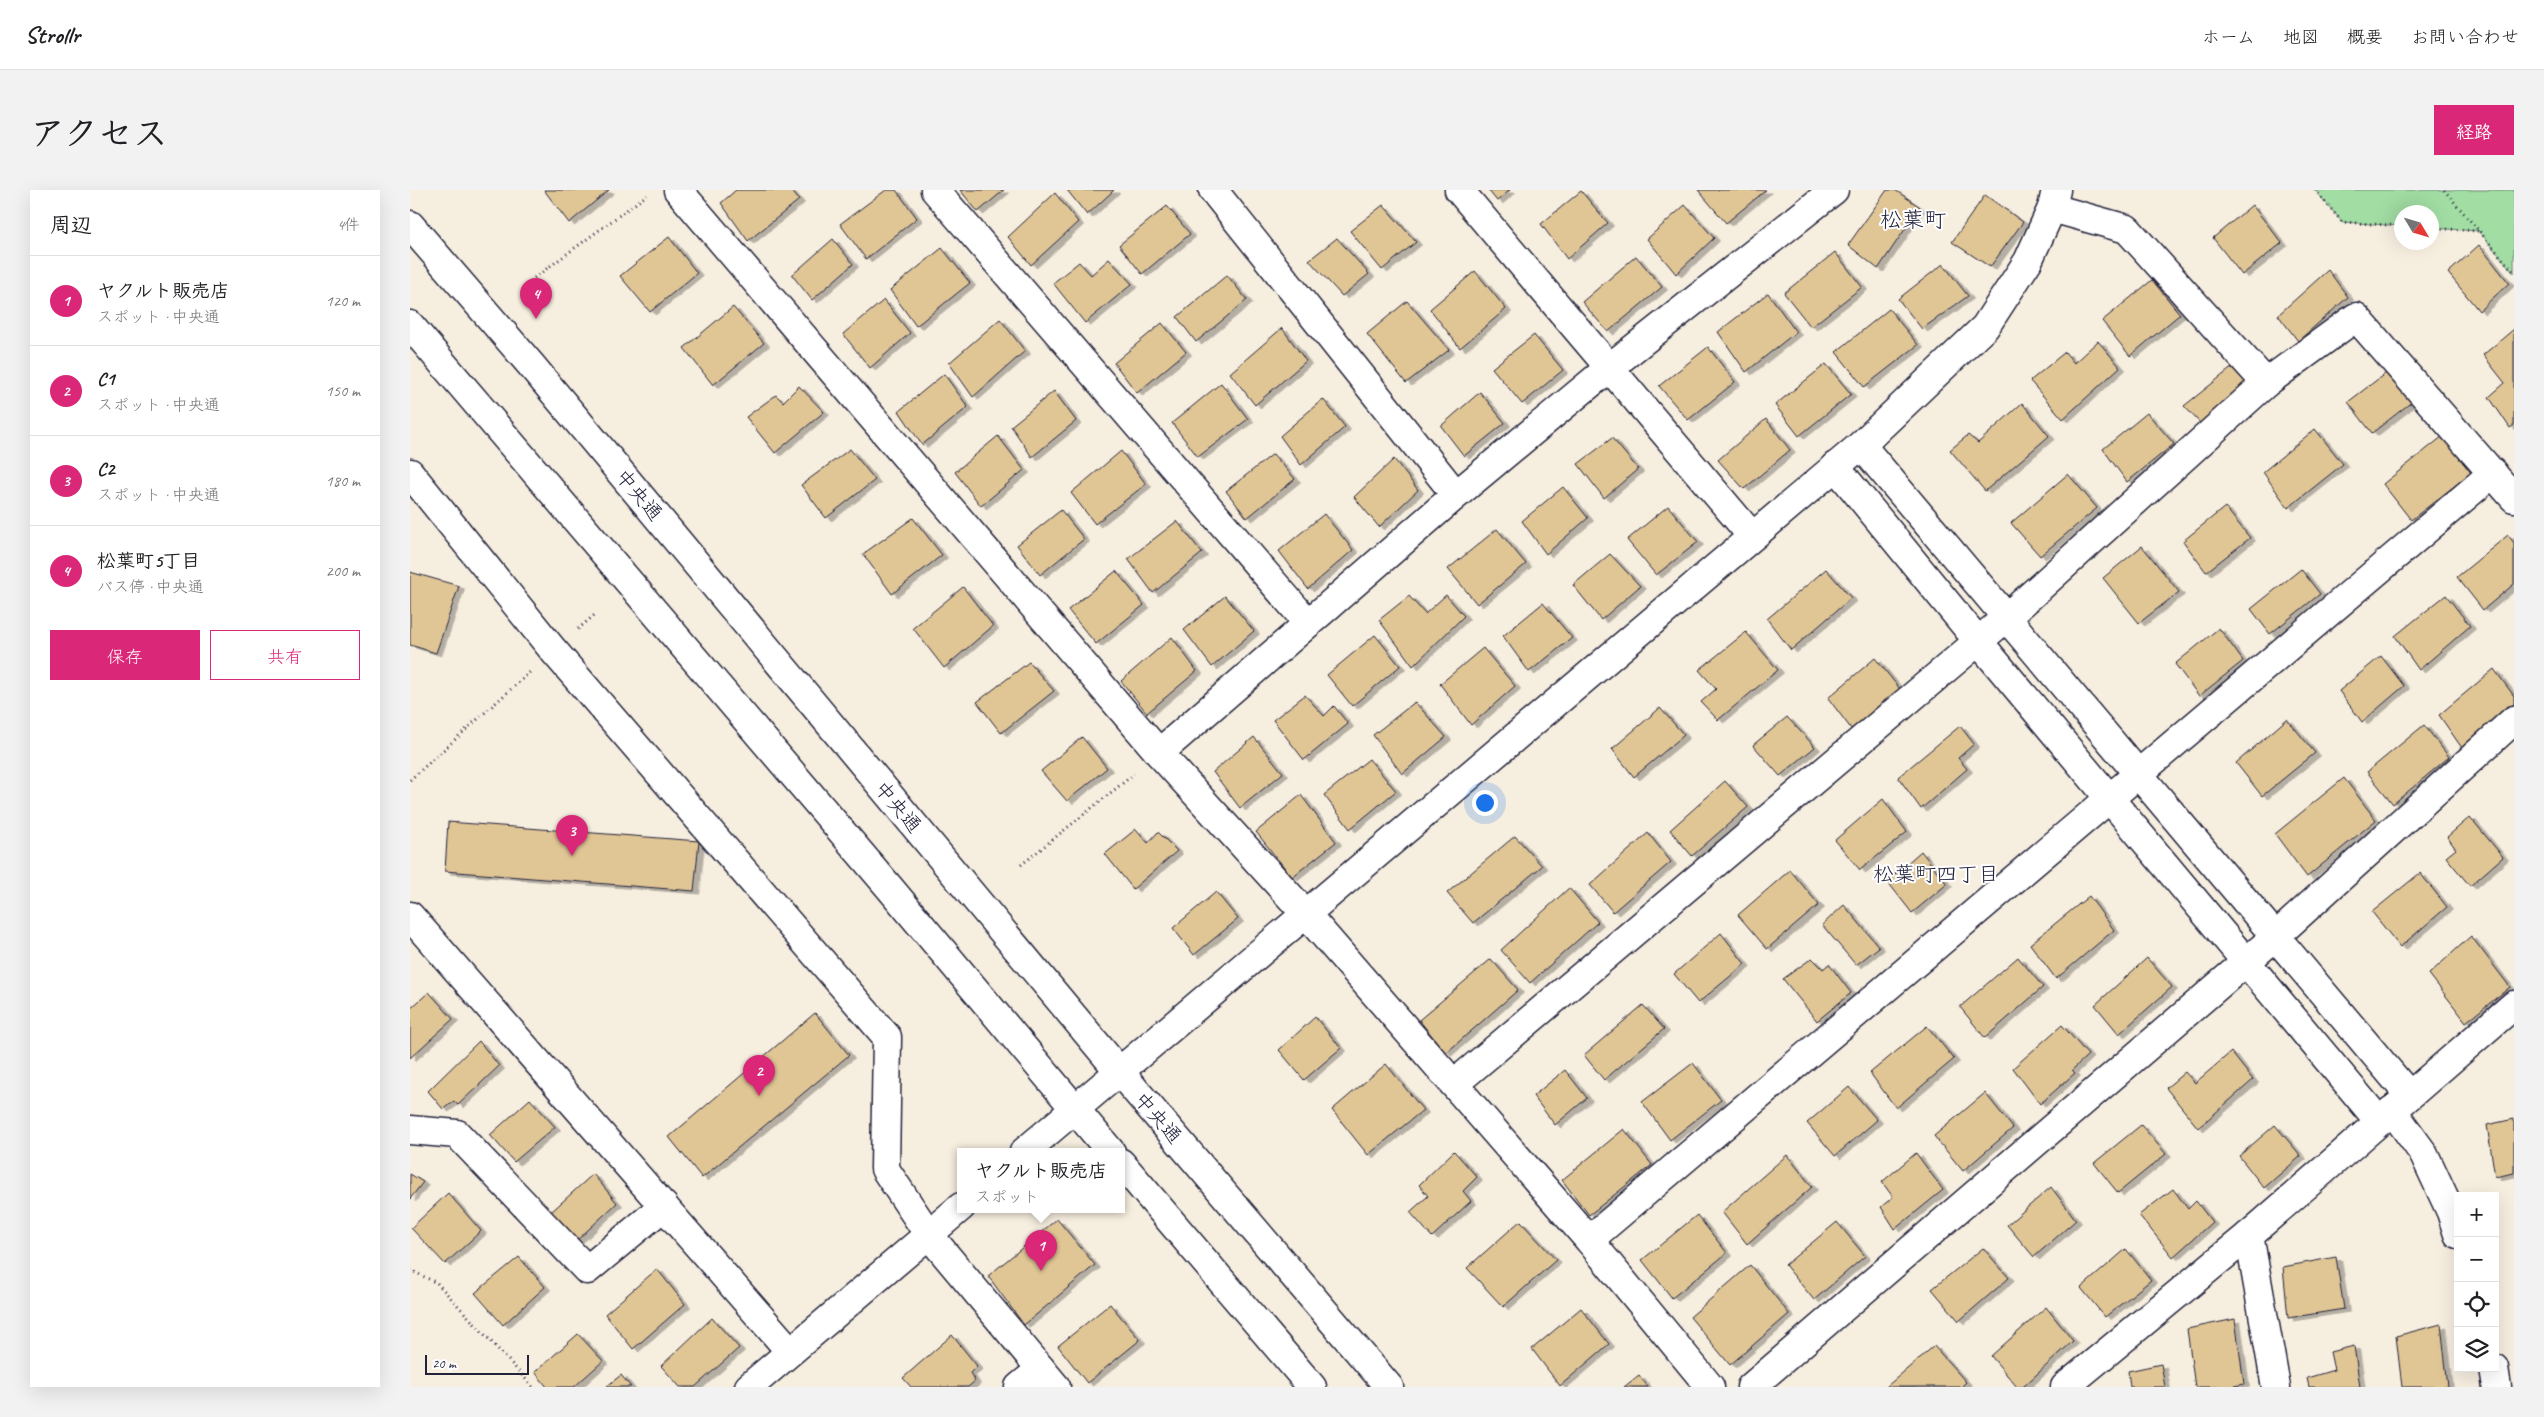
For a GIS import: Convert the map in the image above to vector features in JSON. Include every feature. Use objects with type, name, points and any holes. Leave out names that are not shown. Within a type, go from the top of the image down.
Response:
[{"type":"street","points":[[678,190],[1160,753],[1305,913],[1589,1240],[1710,1387]]},
{"type":"street","points":[[935,190],[1308,623]]},
{"type":"street","points":[[1213,190],[1456,495]]},
{"type":"street","points":[[1459,190],[1752,536]]},
{"type":"street","points":[[1160,753],[1456,495],[1609,368],[1834,190]]},
{"type":"street","points":[[1028,1148],[1118,1070],[1861,445],[1985,327],[2028,262],[2054,199],[2128,229],[2266,383]]},
{"type":"street","name":"中央通","points":[[410,225],[526,358],[1118,1070],[1389,1387]]},
{"type":"street","points":[[1454,1084],[2007,617],[2266,383],[2356,317],[2514,498]]},
{"type":"street","points":[[410,325],[883,880],[1108,1148]]},
{"type":"street","points":[[1861,445],[2276,936],[2424,1154],[2454,1221]]},
{"type":"street","points":[[1836,466],[1978,640],[2247,961],[2394,1109]]},
{"type":"street","points":[[410,473],[553,650],[887,1036],[885,1169],[929,1236],[1048,1378],[1020,1387]]},
{"type":"street","points":[[1589,1240],[2493,473]]},
{"type":"street","points":[[1751,1387],[2276,936],[2514,720]]},
{"type":"street","points":[[414,930],[664,1206],[790,1350]]},
{"type":"street","points":[[2065,1387],[2249,1235],[2514,1005]]},
{"type":"street","points":[[410,1130],[457,1134],[587,1270],[664,1206]]},
{"type":"street","points":[[1125,1169],[1312,1387]]},
{"type":"street","points":[[748,1387],[957,1211]]},
{"type":"street","points":[[2249,1235],[2276,1387]]},
{"type":"street","points":[[2495,1372],[2497,1387]]},
{"type":"path","points":[[534,278],[653,190]]},
{"type":"path","points":[[2315,190],[2342,222],[2394,225]]},
{"type":"path","points":[[2444,190],[2514,272]]},
{"type":"path","points":[[2439,228],[2479,231]]},
{"type":"path","points":[[410,780],[553,650],[597,613]]},
{"type":"path","points":[[1021,865],[1160,753]]},
{"type":"path","points":[[410,1270],[437,1284],[533,1387]]},
{"type":"green space","points":[[2315,190],[2514,190],[2514,273],[2479,231],[2439,228],[2439,205],[2394,205],[2394,226],[2342,222]]},
{"type":"building","points":[[544,190],[609,190],[569,223]]},
{"type":"building","points":[[736,190],[791,190],[799,200],[748,241],[721,203]]},
{"type":"building","points":[[886,190],[896,190],[917,218],[866,259],[840,224]]},
{"type":"building","points":[[960,190],[1004,190],[978,212]]},
{"type":"building","points":[[1067,190],[1114,190],[1087,215]]},
{"type":"building","points":[[1488,190],[1510,190],[1497,201]]},
{"type":"building","points":[[1698,190],[1766,190],[1726,223]]},
{"type":"building","points":[[1887,190],[1895,190],[1920,207],[1878,269],[1848,245]]},
{"type":"building","points":[[1581,191],[1608,223],[1567,259],[1541,224]]},
{"type":"building","points":[[1055,193],[1078,222],[1031,265],[1008,237]]},
{"type":"building","points":[[1985,195],[2023,222],[1990,267],[1952,242]]},
{"type":"building","points":[[1383,205],[1416,242],[1382,270],[1350,231]]},
{"type":"building","points":[[1685,205],[1714,238],[1676,274],[1647,239]]},
{"type":"building","points":[[2252,205],[2282,243],[2242,275],[2213,238]]},
{"type":"building","points":[[1167,206],[1190,234],[1142,274],[1119,245]]},
{"type":"building","points":[[669,237],[697,273],[650,312],[620,276]]},
{"type":"building","points":[[1337,238],[1369,274],[1342,296],[1309,260]]},
{"type":"building","points":[[833,239],[853,264],[812,300],[792,275]]},
{"type":"building","points":[[2479,245],[2509,283],[2479,311],[2448,273]]},
{"type":"building","points":[[942,248],[970,283],[916,326],[890,290]]},
{"type":"building","points":[[1835,252],[1862,287],[1811,327],[1784,293]]},
{"type":"building","points":[[1636,256],[1662,287],[1608,332],[1582,302]]},
{"type":"building","points":[[1109,259],[1132,284],[1085,323],[1053,283],[1079,262],[1091,275]]},
{"type":"building","points":[[1943,264],[1968,296],[1922,329],[1898,299]]},
{"type":"building","points":[[2328,270],[2348,297],[2298,341],[2278,315]]},
{"type":"building","points":[[1475,271],[1506,309],[1460,348],[1430,309]]},
{"type":"building","points":[[1227,275],[1247,300],[1196,342],[1177,317]]},
{"type":"building","points":[[2152,280],[2180,314],[2130,356],[2102,321]]},
{"type":"building","points":[[1768,293],[1796,332],[1746,372],[1718,332]]},
{"type":"building","points":[[884,300],[910,333],[870,368],[843,334]]},
{"type":"building","points":[[1407,301],[1449,350],[1406,383],[1367,334]]},
{"type":"building","points":[[733,307],[764,343],[713,385],[684,348]]},
{"type":"building","points":[[1889,309],[1918,345],[1864,387],[1836,352]]},
{"type":"building","points":[[1000,319],[1025,351],[973,397],[949,363]]},
{"type":"building","points":[[1162,323],[1186,352],[1137,393],[1114,363]]},
{"type":"building","points":[[1282,328],[1306,361],[1255,405],[1230,373]]},
{"type":"building","points":[[2514,329],[2514,425],[2510,428],[2489,397],[2505,383],[2483,355]]},
{"type":"building","points":[[1534,335],[1563,370],[1522,404],[1492,368]]},
{"type":"building","points":[[2098,341],[2120,367],[2063,419],[2030,381],[2065,352],[2074,363]]},
{"type":"building","points":[[1708,347],[1735,382],[1688,420],[1659,386]]},
{"type":"building","points":[[1826,364],[1851,394],[1799,436],[1775,405]]},
{"type":"building","points":[[2234,366],[2249,385],[2200,423],[2184,406]]},
{"type":"building","points":[[2395,366],[2418,397],[2372,433],[2348,402]]},
{"type":"building","points":[[944,374],[968,407],[922,445],[899,411]]},
{"type":"building","points":[[1221,383],[1248,419],[1198,457],[1172,423]]},
{"type":"building","points":[[799,386],[824,412],[775,453],[746,417],[776,395],[783,402]]},
{"type":"building","points":[[1054,391],[1076,421],[1032,457],[1011,426]]},
{"type":"building","points":[[1480,392],[1505,423],[1464,456],[1441,426]]},
{"type":"building","points":[[1323,399],[1345,427],[1301,465],[1280,436]]},
{"type":"building","points":[[2022,403],[2049,436],[1985,491],[1950,450],[1968,435],[1978,443]]},
{"type":"building","points":[[2147,413],[2174,444],[2127,482],[2103,449]]},
{"type":"building","points":[[1766,419],[1790,450],[1744,489],[1718,460]]},
{"type":"building","points":[[2315,429],[2343,464],[2288,508],[2263,472]]},
{"type":"building","points":[[998,436],[1024,470],[981,506],[955,472]]},
{"type":"building","points":[[2443,436],[2471,473],[2411,520],[2383,484]]},
{"type":"building","points":[[1612,438],[1638,469],[1604,498],[1578,464]]},
{"type":"building","points":[[850,449],[875,480],[826,518],[801,485]]},
{"type":"building","points":[[1121,451],[1146,484],[1095,524],[1071,493]]},
{"type":"building","points":[[1273,454],[1295,479],[1247,518],[1226,491]]},
{"type":"building","points":[[1394,459],[1418,490],[1379,527],[1354,497]]},
{"type":"building","points":[[2068,474],[2097,508],[2040,556],[2011,523]]},
{"type":"building","points":[[1563,487],[1588,518],[1546,554],[1522,521]]},
{"type":"building","points":[[1668,506],[1698,542],[1656,575],[1627,540]]},
{"type":"building","points":[[2225,507],[2250,538],[2206,572],[2183,541]]},
{"type":"building","points":[[1061,510],[1084,539],[1040,575],[1017,545]]},
{"type":"building","points":[[1324,514],[1353,550],[1308,589],[1279,551]]},
{"type":"building","points":[[913,518],[942,555],[892,594],[863,554]]},
{"type":"building","points":[[1177,521],[1202,553],[1153,593],[1128,559]]},
{"type":"building","points":[[1497,529],[1526,564],[1477,604],[1448,569]]},
{"type":"building","points":[[2508,535],[2514,543],[2514,584],[2483,610],[2457,577]]},
{"type":"building","points":[[2142,546],[2179,592],[2139,623],[2103,578]]},
{"type":"building","points":[[1610,554],[1640,586],[1601,620],[1573,585]]},
{"type":"building","points":[[1826,569],[1851,598],[1791,650],[1767,619]]},
{"type":"building","points":[[2301,569],[2320,594],[2270,634],[2251,609]]},
{"type":"building","points":[[1116,571],[1144,605],[1096,644],[1068,610]]},
{"type":"building","points":[[410,572],[459,586],[436,653],[410,645]]},
{"type":"building","points":[[963,587],[993,626],[944,668],[913,628]]},
{"type":"building","points":[[1446,595],[1464,616],[1413,666],[1379,620],[1409,596],[1425,614]]},
{"type":"building","points":[[2446,595],[2470,626],[2419,670],[2395,636]]},
{"type":"building","points":[[1225,596],[1254,631],[1212,667],[1184,630]]},
{"type":"building","points":[[1543,603],[1572,638],[1529,672],[1503,636]]},
{"type":"building","points":[[2219,628],[2243,661],[2199,696],[2175,664]]},
{"type":"building","points":[[1746,632],[1778,670],[1718,720],[1701,702],[1716,689],[1699,670]]},
{"type":"building","points":[[1375,635],[1400,666],[1352,706],[1327,675]]},
{"type":"building","points":[[1172,637],[1197,671],[1147,713],[1121,681]]},
{"type":"building","points":[[1483,648],[1515,686],[1471,725],[1440,684]]},
{"type":"building","points":[[2381,656],[2404,686],[2362,722],[2339,691]]},
{"type":"building","points":[[1875,658],[1900,689],[1852,730],[1828,698]]},
{"type":"building","points":[[1029,662],[1054,691],[1001,733],[977,702]]},
{"type":"building","points":[[2494,669],[2514,696],[2514,704],[2462,748],[2439,715]]},
{"type":"building","points":[[1305,695],[1324,716],[1334,706],[1348,724],[1304,760],[1273,720]]},
{"type":"building","points":[[1415,702],[1446,737],[1402,774],[1373,735]]},
{"type":"building","points":[[1660,708],[1684,735],[1634,777],[1612,749]]},
{"type":"building","points":[[1787,717],[1815,747],[1780,776],[1753,745]]},
{"type":"building","points":[[2287,719],[2315,753],[2262,796],[2236,763]]},
{"type":"building","points":[[2424,725],[2449,757],[2393,804],[2367,772]]},
{"type":"building","points":[[1960,726],[1974,744],[1958,758],[1967,769],[1921,809],[1898,777]]},
{"type":"building","points":[[1082,737],[1107,768],[1067,801],[1041,771]]},
{"type":"building","points":[[1254,737],[1283,773],[1240,808],[1213,772]]},
{"type":"building","points":[[1369,759],[1396,791],[1350,829],[1324,795]]},
{"type":"building","points":[[2344,778],[2376,820],[2307,877],[2275,834]]},
{"type":"building","points":[[1725,781],[1748,807],[1692,856],[1670,830]]},
{"type":"building","points":[[1301,795],[1336,842],[1292,877],[1256,832]]},
{"type":"building","points":[[1883,799],[1907,832],[1860,870],[1835,840]]},
{"type":"building","points":[[2470,817],[2503,857],[2470,886],[2446,857],[2456,849],[2447,837]]},
{"type":"building","points":[[448,822],[699,841],[694,891],[445,871]]},
{"type":"building","points":[[1136,829],[1148,843],[1158,832],[1177,851],[1133,889],[1105,854]]},
{"type":"building","points":[[1648,833],[1671,862],[1613,912],[1590,885]]},
{"type":"building","points":[[1515,836],[1542,866],[1473,923],[1447,893]]},
{"type":"building","points":[[1921,851],[1947,884],[1912,913],[1887,881]]},
{"type":"building","points":[[1790,870],[1819,905],[1767,949],[1738,915]]},
{"type":"building","points":[[2420,873],[2447,907],[2400,947],[2372,912]]},
{"type":"building","points":[[1569,888],[1598,922],[1530,983],[1501,950]]},
{"type":"building","points":[[1216,892],[1238,919],[1194,955],[1173,928]]},
{"type":"building","points":[[2089,896],[2114,930],[2056,979],[2030,944]]},
{"type":"building","points":[[1844,905],[1879,947],[1856,965],[1822,925]]},
{"type":"building","points":[[1721,933],[1745,964],[1698,1003],[1674,974]]},
{"type":"building","points":[[2471,936],[2510,987],[2466,1022],[2429,974]]},
{"type":"building","points":[[2018,957],[2043,987],[1985,1038],[1960,1007]]},
{"type":"building","points":[[1812,958],[1823,969],[1829,964],[1851,993],[1817,1021],[1783,979]]},
{"type":"building","points":[[2147,958],[2172,987],[2119,1034],[2095,1005]]},
{"type":"building","points":[[1491,959],[1518,990],[1446,1053],[1419,1020]]},
{"type":"building","points":[[429,992],[453,1019],[410,1058],[410,1009]]},
{"type":"building","points":[[1643,1005],[1664,1029],[1604,1080],[1584,1055]]},
{"type":"building","points":[[815,1013],[849,1055],[702,1178],[669,1137]]},
{"type":"building","points":[[1315,1017],[1341,1048],[1304,1080],[1279,1050]]},
{"type":"building","points":[[2062,1025],[2088,1055],[2072,1070],[2075,1073],[2040,1104],[2013,1068]]},
{"type":"building","points":[[1927,1026],[1954,1059],[1896,1108],[1870,1073]]},
{"type":"building","points":[[479,1041],[499,1066],[458,1105],[454,1101],[443,1109],[428,1091]]},
{"type":"building","points":[[2231,1052],[2253,1080],[2198,1128],[2166,1088],[2185,1072],[2195,1083]]},
{"type":"building","points":[[1693,1063],[1721,1100],[1670,1140],[1642,1102]]},
{"type":"building","points":[[1386,1064],[1423,1110],[1368,1155],[1332,1110]]},
{"type":"building","points":[[1565,1070],[1587,1098],[1555,1125],[1533,1096]]},
{"type":"building","points":[[1849,1087],[1877,1120],[1835,1156],[1807,1123]]},
{"type":"building","points":[[1985,1093],[2013,1128],[1963,1171],[1934,1136]]},
{"type":"building","points":[[530,1099],[555,1127],[514,1162],[490,1135]]},
{"type":"building","points":[[2514,1119],[2514,1173],[2495,1177],[2487,1125]]},
{"type":"building","points":[[2141,1125],[2166,1154],[2118,1193],[2094,1163]]},
{"type":"building","points":[[2275,1125],[2301,1156],[2264,1188],[2239,1156]]},
{"type":"building","points":[[1624,1129],[1652,1165],[1589,1215],[1562,1180]]},
{"type":"building","points":[[1454,1151],[1477,1177],[1463,1191],[1471,1201],[1432,1237],[1410,1212],[1428,1196],[1419,1185]]},
{"type":"building","points":[[1916,1153],[1943,1190],[1895,1229],[1881,1207],[1893,1197],[1882,1182]]},
{"type":"building","points":[[1787,1155],[1812,1187],[1747,1244],[1722,1212]]},
{"type":"building","points":[[410,1174],[423,1182],[410,1199]]},
{"type":"building","points":[[593,1174],[617,1203],[576,1241],[551,1212]]},
{"type":"building","points":[[2051,1187],[2076,1220],[2034,1257],[2007,1225]]},
{"type":"building","points":[[2173,1189],[2188,1209],[2196,1201],[2212,1222],[2173,1257],[2139,1215]]},
{"type":"building","points":[[448,1193],[481,1231],[445,1264],[411,1228]]},
{"type":"building","points":[[1697,1215],[1727,1253],[1672,1298],[1642,1260]]},
{"type":"building","points":[[1057,1219],[1095,1265],[1024,1325],[988,1276]]},
{"type":"building","points":[[1520,1221],[1556,1260],[1503,1307],[1467,1268]]},
{"type":"building","points":[[1837,1222],[1865,1256],[1814,1300],[1785,1265]]},
{"type":"building","points":[[1983,1248],[2009,1278],[1959,1321],[1932,1289]]},
{"type":"building","points":[[2126,1249],[2151,1280],[2105,1317],[2081,1288]]},
{"type":"building","points":[[519,1257],[545,1287],[503,1325],[475,1293]]},
{"type":"building","points":[[2336,1257],[2344,1309],[2288,1318],[2283,1267]]},
{"type":"building","points":[[1750,1265],[1789,1314],[1730,1365],[1690,1317]]},
{"type":"building","points":[[657,1269],[685,1304],[633,1349],[605,1314]]},
{"type":"building","points":[[1110,1304],[1140,1340],[1087,1383],[1058,1346]]},
{"type":"building","points":[[2046,1307],[2073,1341],[2023,1387],[2017,1387],[1991,1356]]},
{"type":"building","points":[[1581,1308],[1609,1344],[1560,1386],[1532,1349]]},
{"type":"building","points":[[712,1318],[739,1348],[695,1387],[680,1387],[661,1366]]},
{"type":"building","points":[[2235,1319],[2244,1384],[2229,1387],[2195,1387],[2187,1329]]},
{"type":"building","points":[[2441,1324],[2448,1387],[2402,1387],[2396,1336]]},
{"type":"building","points":[[578,1334],[603,1361],[574,1387],[547,1387],[535,1372]]},
{"type":"building","points":[[952,1335],[977,1366],[970,1373],[975,1381],[968,1387],[911,1387],[903,1378]]},
{"type":"building","points":[[1934,1346],[1966,1382],[1961,1387],[1886,1387]]},
{"type":"building","points":[[2354,1346],[2360,1387],[2309,1387],[2307,1378],[2334,1370],[2330,1352]]},
{"type":"building","points":[[2161,1364],[2165,1387],[2130,1387],[2128,1371]]},
{"type":"building","points":[[621,1375],[631,1387],[606,1387]]},
{"type":"building","points":[[1639,1375],[1648,1387],[1624,1387]]},
{"type":"place","name":"松葉町5丁目","points":[[536,319]]},
{"type":"place","name":"C2","points":[[572,856]]},
{"type":"place","name":"C1","points":[[759,1096]]},
{"type":"place","name":"ヤクルト販売店","points":[[1041,1271]]},
{"type":"district","name":"松葉町","points":[[1913,220]]},
{"type":"district","name":"松葉町四丁目","points":[[1936,874]]}]
